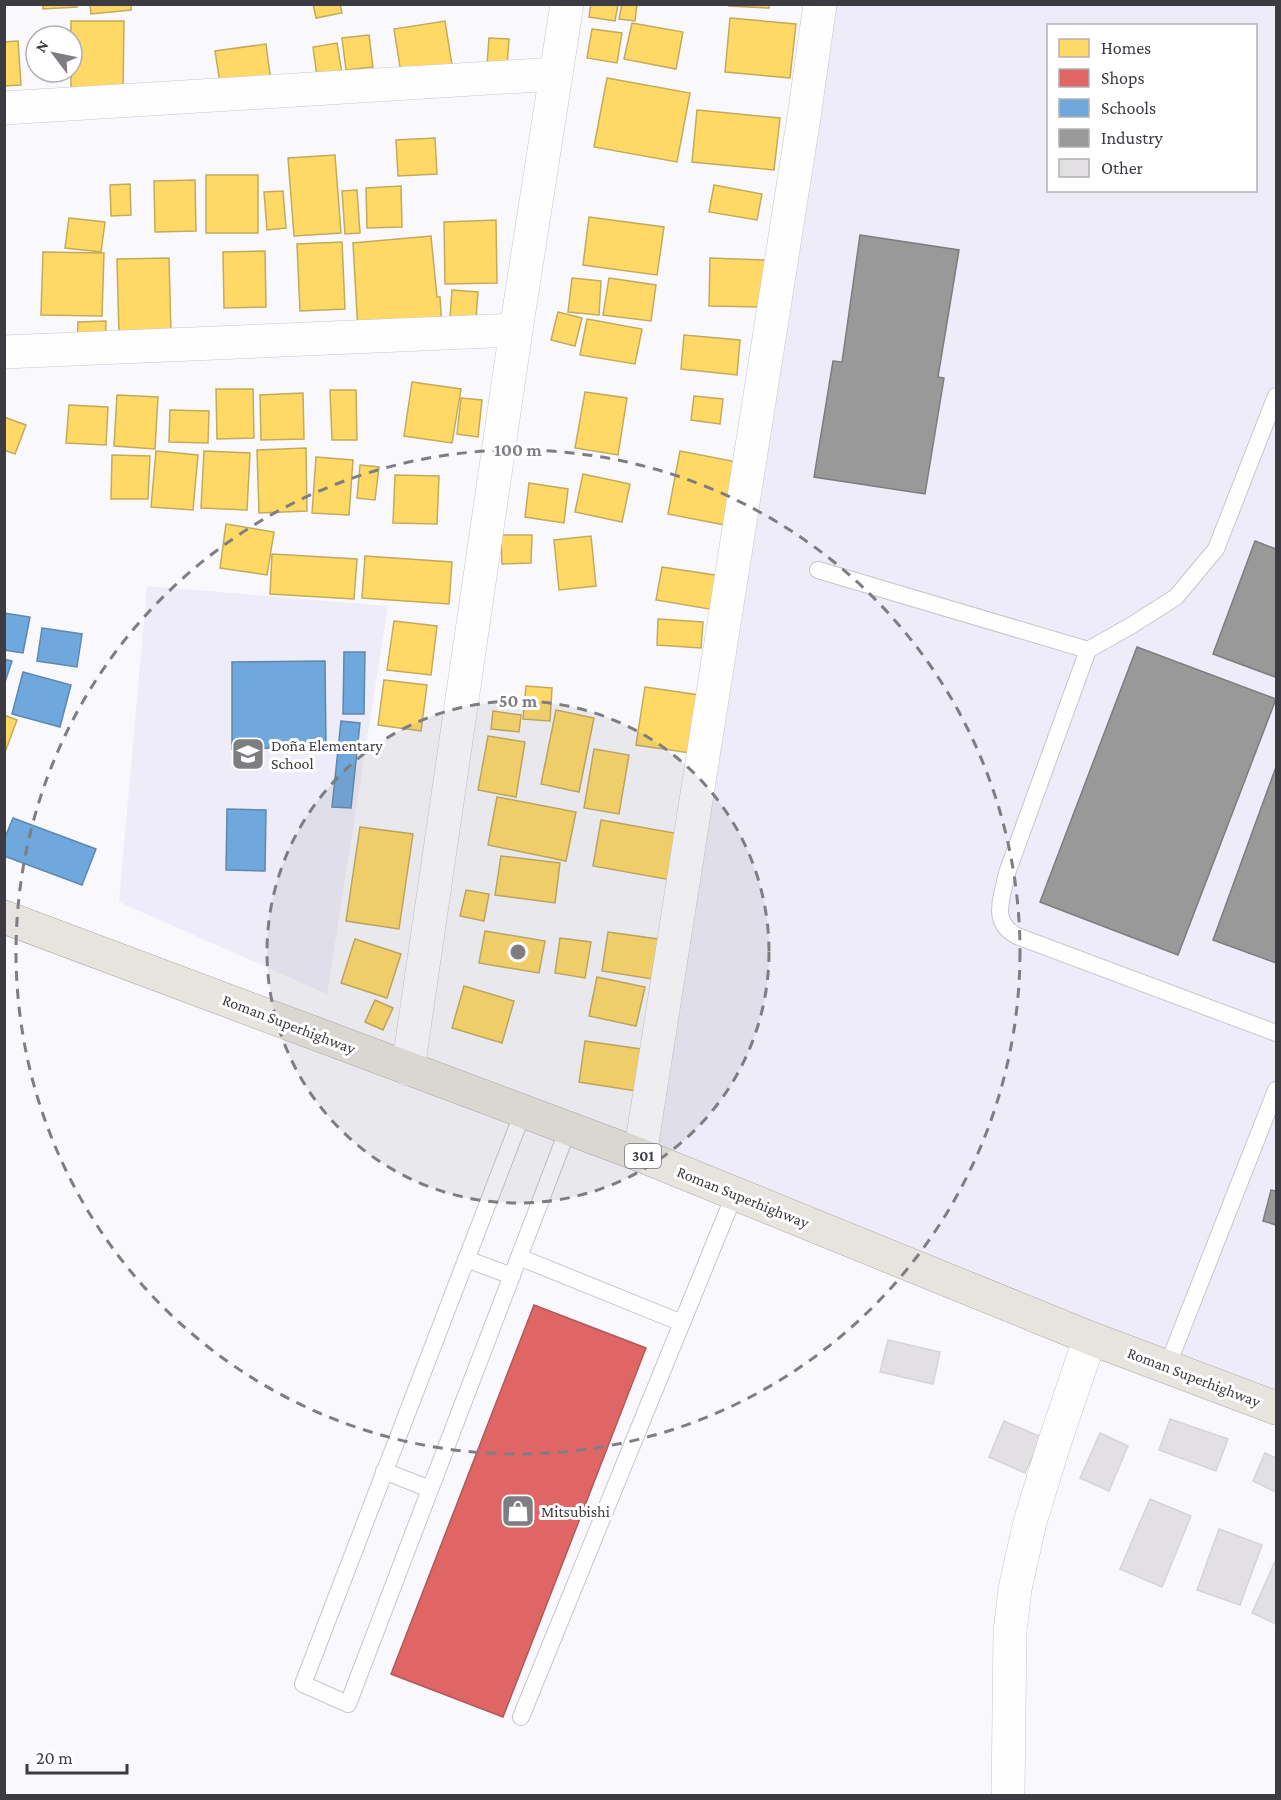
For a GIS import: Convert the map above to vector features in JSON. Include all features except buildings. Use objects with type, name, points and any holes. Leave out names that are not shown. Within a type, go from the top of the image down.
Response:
[{"type":"main road","name":"Roman Superhighway","points":[[4,917],[640,1155],[1090,1338],[1276,1408]]},
{"type":"street","points":[[408,1069],[516,330],[567,4]]},
{"type":"street","points":[[640,1155],[820,4]]},
{"type":"street","points":[[4,108],[556,74]]},
{"type":"street","points":[[4,352],[516,330]]},
{"type":"street","points":[[1008,1796],[1010,1630],[1015,1589],[1030,1522],[1054,1441],[1090,1338]]},
{"type":"lane","points":[[1276,396],[1216,549],[1176,597],[1088,650],[1007,873],[1000,910],[1002,923],[1017,936],[1276,1033]]},
{"type":"lane","points":[[818,570],[1088,650]]},
{"type":"lane","points":[[1167,1367],[1276,1090]]},
{"type":"lane","points":[[524,1112],[303,1684],[348,1704],[568,1129]]},
{"type":"lane","points":[[520,1717],[735,1193]]},
{"type":"lane","points":[[519,1257],[682,1323]]},
{"type":"lane","points":[[466,1259],[512,1276]]},
{"type":"lane","points":[[384,1471],[430,1489]]},
{"type":"shaded area","points":[[817,5],[1276,5],[1276,1401],[640,1155]]},
{"type":"shaded area","name":"Doña Elementary School","points":[[147,586],[388,606],[327,994],[119,902]]},
{"type":"place","name":"Doña Elementary School","points":[[248,754]]},
{"type":"place","name":"Mitsubishi","points":[[518,1511]]}]
